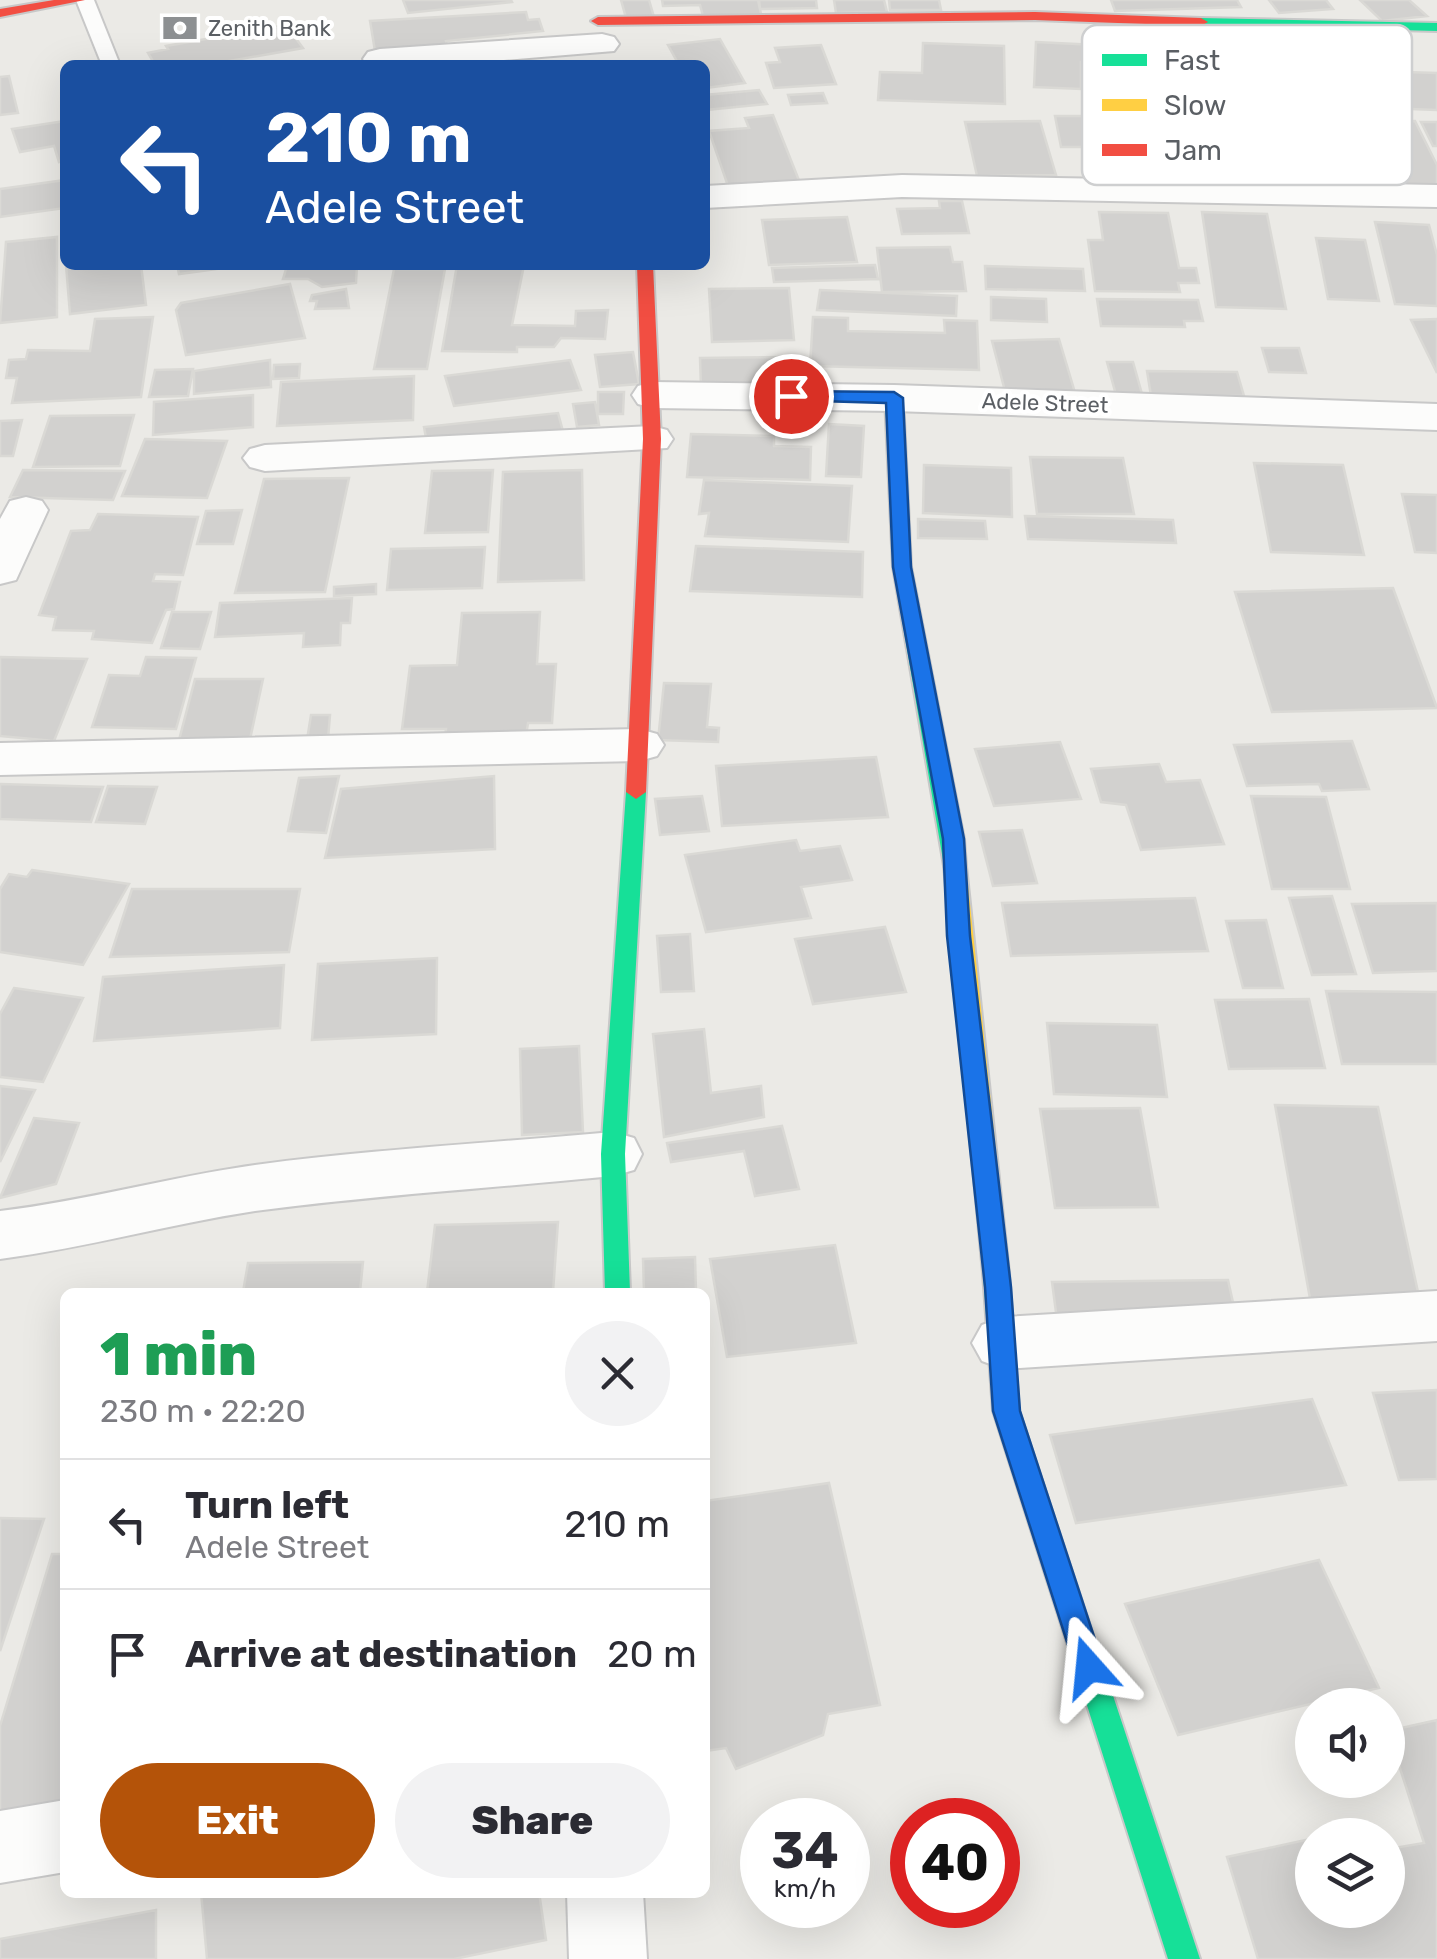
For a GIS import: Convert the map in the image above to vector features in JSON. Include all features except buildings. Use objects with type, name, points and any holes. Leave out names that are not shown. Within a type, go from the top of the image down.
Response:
[{"type":"street","points":[[0,12],[78,0]]},
{"type":"street","points":[[380,59],[600,32],[1035,16],[1267,25]]},
{"type":"street","points":[[1412,27],[1437,27]]},
{"type":"street","points":[[710,198],[902,186],[1437,196]]},
{"type":"street","points":[[617,1288],[614,1154],[639,745],[652,439],[645,270]]},
{"type":"street","name":"Adele Street","points":[[653,395],[894,398],[1437,416]]},
{"type":"street","points":[[894,398],[902,567],[953,839],[958,936],[1004,1343],[1006,1411],[1184,1959]]},
{"type":"street","points":[[265,458],[652,439]]},
{"type":"street","points":[[0,570],[26,510]]},
{"type":"street","points":[[0,759],[639,745]]},
{"type":"street","points":[[0,1235],[75,1226],[177,1201],[258,1188],[614,1154]]},
{"type":"street","points":[[1004,1343],[1437,1316]]},
{"type":"street","points":[[0,1847],[60,1837]]},
{"type":"street","points":[[605,1898],[608,1959]]},
{"type":"lane","points":[[86,0],[109,60]]},
{"type":"traffic: fast","points":[[1201,22],[1343,25]]},
{"type":"traffic: fast","points":[[1412,26],[1437,27]]},
{"type":"traffic: fast","points":[[894,398],[902,567],[955,866]]},
{"type":"traffic: fast","points":[[617,1288],[613,1154],[636,792]]},
{"type":"traffic: fast","points":[[996,1273],[1006,1411],[1184,1959]]},
{"type":"traffic: slow","points":[[955,866],[996,1273]]},
{"type":"traffic: jam","points":[[0,13],[78,0]]},
{"type":"traffic: jam","points":[[598,21],[1035,16],[1201,22]]},
{"type":"traffic: jam","points":[[636,792],[652,439],[645,270]]},
{"type":"place","name":"Zenith Bank","points":[[180,28]]},
{"type":"route","points":[[791,396],[894,398],[902,567],[953,839],[958,936],[1004,1343],[1006,1411],[1089,1667]]}]
